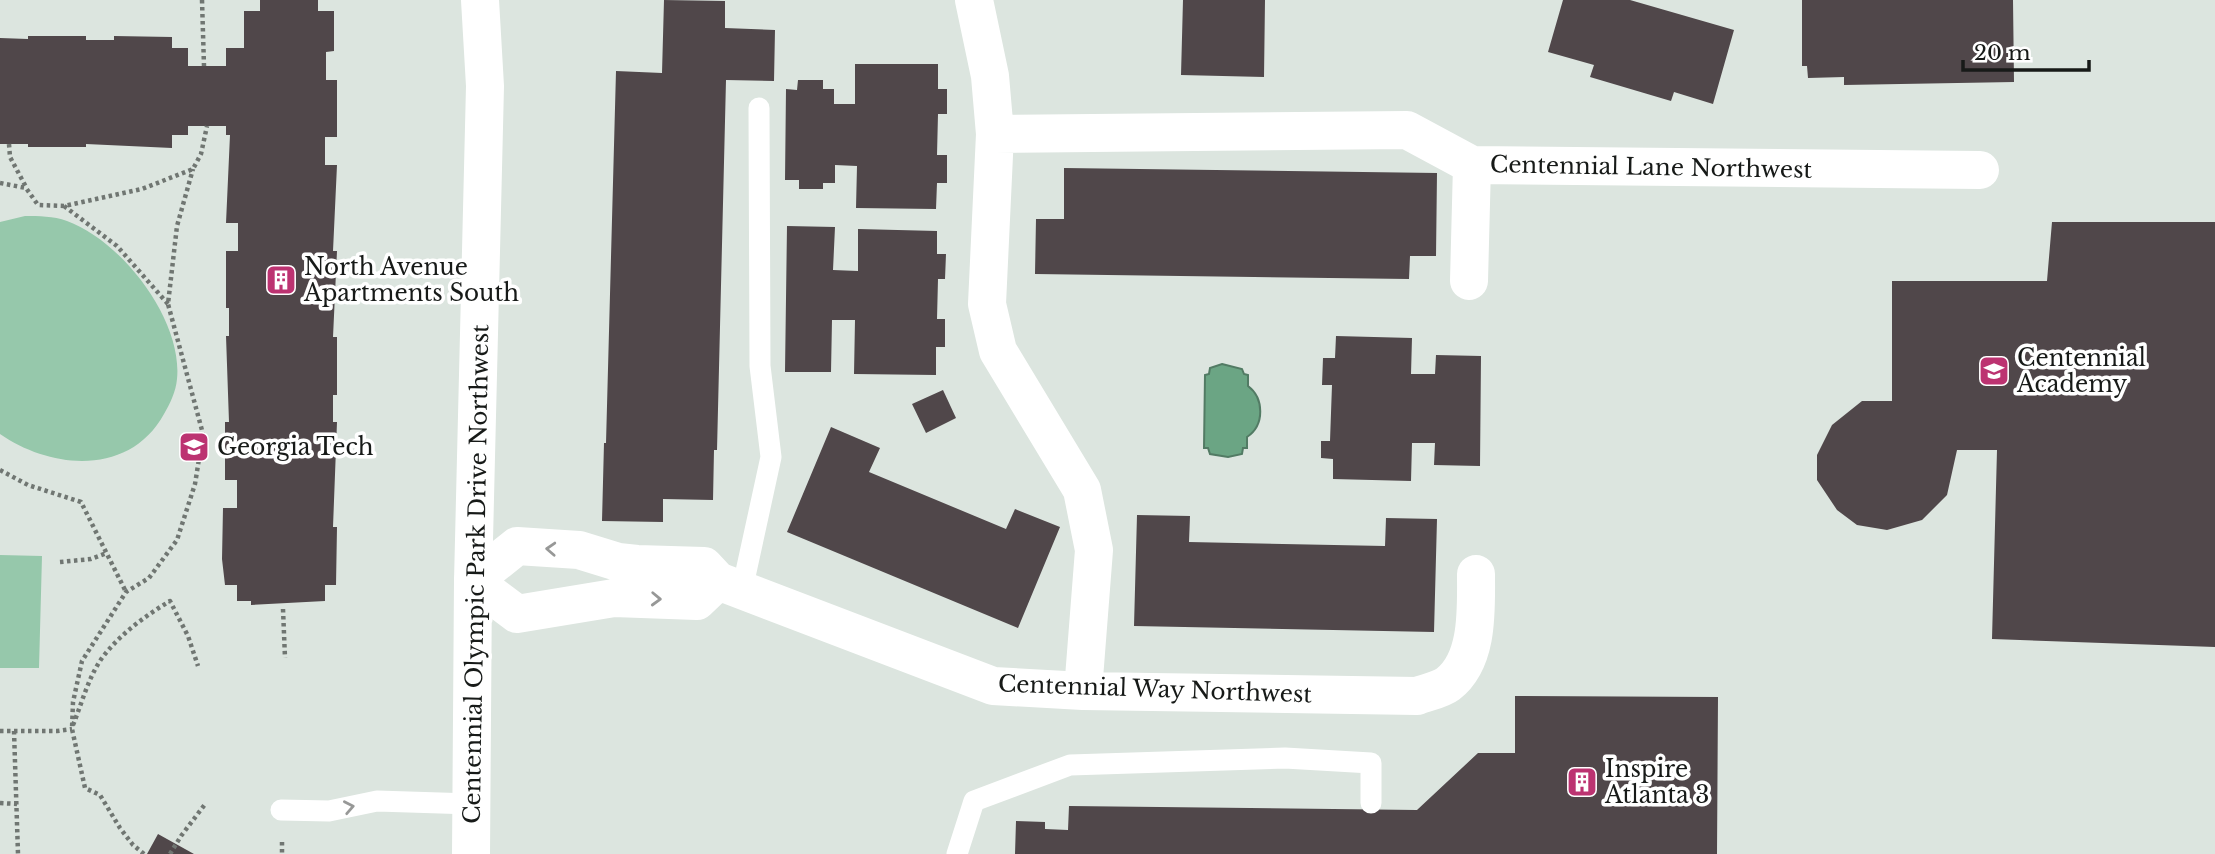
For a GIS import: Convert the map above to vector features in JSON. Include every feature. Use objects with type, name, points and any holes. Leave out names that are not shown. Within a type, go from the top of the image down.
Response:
[{"type":"street","name":"Centennial Olympic Park Drive Northwest","points":[[471,854],[473,581],[485,86],[480,0]]},
{"type":"street","points":[[974,0],[977,4],[990,76],[995,134],[987,304],[998,351],[1082,490],[1094,550],[1083,691]]},
{"type":"street","name":"Centennial Lane Northwest","points":[[995,134],[1407,130],[1472,165],[1980,170]]},
{"type":"street","points":[[1469,281],[1472,165]]},
{"type":"street","points":[[616,580],[517,614],[473,581],[517,546],[579,550],[616,580],[697,600],[730,586]]},
{"type":"street","name":"Centennial Way Northwest","points":[[730,586],[993,686],[1083,691],[1417,696],[1447,685],[1465,665],[1476,622],[1476,574]]},
{"type":"lane","points":[[730,586],[771,457],[760,366],[759,108]]},
{"type":"lane","points":[[957,854],[974,801],[1070,765],[1285,758],[1371,762],[1371,803]]},
{"type":"lane","points":[[281,810],[329,811],[377,802],[471,804]]},
{"type":"path","points":[[202,0],[204,66]]},
{"type":"path","points":[[144,854],[120,828],[100,795],[85,788],[72,729],[73,702],[82,661],[126,592],[149,578],[177,540],[195,484],[203,434],[168,304],[177,226],[193,169],[201,154],[207,125]]},
{"type":"path","points":[[9,144],[10,157],[38,205],[64,205],[142,189],[193,169]]},
{"type":"path","points":[[0,183],[26,188]]},
{"type":"path","points":[[64,205],[117,246],[168,304]]},
{"type":"path","points":[[0,470],[28,485],[81,502],[126,592]]},
{"type":"path","points":[[60,562],[91,559],[107,553]]},
{"type":"path","points":[[72,729],[89,682],[102,658],[142,617],[170,600],[188,636],[198,666]]},
{"type":"path","points":[[283,609],[285,658]]},
{"type":"path","points":[[0,731],[72,729]]},
{"type":"path","points":[[14,731],[18,854]]},
{"type":"path","points":[[0,803],[17,804]]},
{"type":"path","points":[[170,854],[206,803]]},
{"type":"shaded area","points":[[25,216],[67,221],[88,231],[108,246],[128,264],[145,285],[170,332],[176,356],[177,379],[170,402],[149,434],[131,448],[111,457],[89,461],[66,460],[43,455],[0,434],[0,222]]},
{"type":"shaded area","points":[[1222,364],[1242,369],[1244,374],[1248,375],[1248,386],[1257,397],[1260,412],[1257,426],[1247,437],[1247,448],[1243,448],[1242,454],[1228,457],[1210,454],[1208,448],[1204,448],[1205,375],[1209,374],[1210,368]]},
{"type":"shaded area","points":[[0,555],[42,556],[39,668],[0,668]]},
{"type":"building","name":"North Avenue Apartments South","points":[[260,0],[318,0],[318,11],[334,11],[334,51],[326,52],[326,80],[337,80],[337,137],[325,137],[325,165],[337,165],[333,251],[337,251],[333,337],[337,337],[337,395],[333,395],[333,422],[337,422],[333,527],[337,527],[336,585],[325,585],[325,601],[251,605],[251,601],[237,601],[237,585],[225,585],[222,559],[223,508],[237,508],[237,480],[225,480],[225,422],[229,422],[226,251],[238,251],[238,223],[226,223],[230,135],[226,135],[226,126],[188,126],[188,135],[172,135],[172,148],[86,144],[86,147],[28,147],[28,144],[0,144],[0,38],[86,36],[86,40],[114,40],[114,36],[172,37],[172,48],[188,48],[188,66],[226,66],[226,48],[244,48],[244,11],[260,11]]},
{"type":"building","points":[[664,0],[725,1],[725,28],[775,30],[774,81],[726,80],[717,450],[714,450],[713,500],[663,499],[663,522],[602,521],[616,71],[662,73]]},
{"type":"building","points":[[1183,0],[1265,0],[1264,77],[1181,75]]},
{"type":"building","points":[[1563,0],[1630,0],[1734,30],[1713,104],[1674,92],[1671,101],[1590,77],[1594,65],[1548,52]]},
{"type":"building","points":[[1802,0],[2013,0],[2014,82],[1844,85],[1844,77],[1808,78],[1807,66],[1802,66]]},
{"type":"building","points":[[855,64],[938,64],[938,89],[947,89],[947,114],[938,114],[937,155],[947,155],[947,183],[937,183],[936,209],[856,208],[857,166],[835,165],[835,183],[823,183],[823,189],[799,189],[799,180],[785,180],[786,89],[797,90],[798,80],[823,80],[823,89],[834,89],[834,104],[855,104]]},
{"type":"building","points":[[1064,168],[1437,173],[1436,256],[1410,256],[1409,279],[1035,274],[1036,219],[1064,219]]},
{"type":"building","points":[[2052,222],[2215,222],[2215,647],[1992,639],[1997,450],[1957,450],[1947,495],[1922,520],[1887,530],[1857,525],[1837,510],[1817,480],[1817,455],[1832,425],[1862,401],[1892,401],[1892,281],[2047,281]]},
{"type":"building","points":[[787,226],[835,227],[833,270],[858,271],[858,229],[937,231],[937,254],[946,254],[945,279],[938,279],[937,319],[945,319],[945,347],[936,347],[936,375],[854,374],[855,320],[832,320],[831,372],[785,372]]},
{"type":"building","points":[[1336,336],[1412,338],[1411,374],[1435,374],[1436,355],[1481,356],[1480,466],[1434,465],[1435,443],[1412,443],[1411,481],[1333,479],[1333,459],[1321,458],[1321,441],[1330,441],[1332,385],[1322,385],[1323,358],[1335,358]]},
{"type":"building","points":[[943,390],[956,418],[926,433],[912,404]]},
{"type":"building","points":[[831,427],[880,448],[869,472],[1006,529],[1015,509],[1060,527],[1018,628],[787,532]]},
{"type":"building","points":[[1137,515],[1190,516],[1189,542],[1385,546],[1386,518],[1437,519],[1434,632],[1134,626]]},
{"type":"building","points":[[1515,696],[1718,697],[1717,854],[1015,854],[1016,821],[1045,822],[1045,829],[1068,830],[1069,806],[1417,810],[1478,753],[1515,753]]},
{"type":"building","points":[[158,834],[194,854],[147,854]]},
{"type":"place","name":"North Avenue Apartments South","points":[[281,280]]},
{"type":"place","name":"Centennial Academy","points":[[1994,371]]},
{"type":"place","name":"Georgia Tech","points":[[194,447]]},
{"type":"place","name":"Inspire Atlanta 3","points":[[1582,782]]}]
